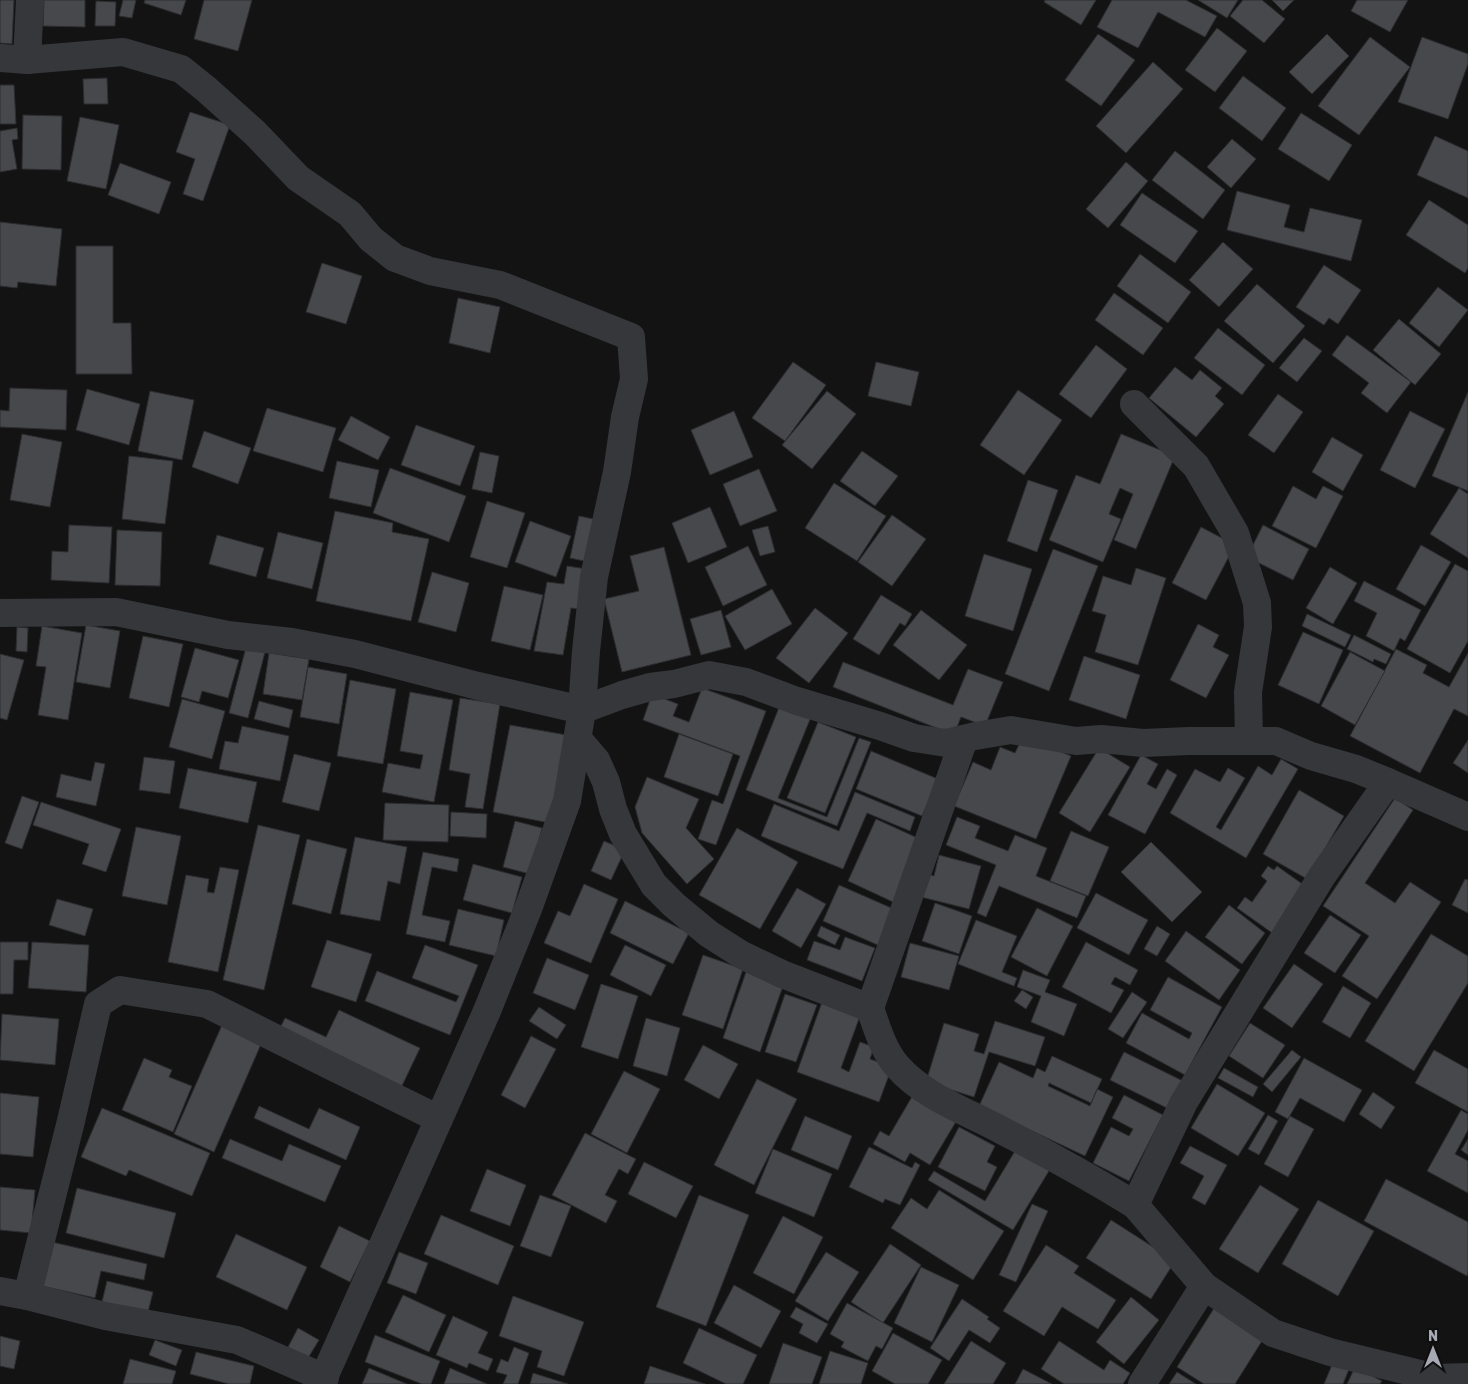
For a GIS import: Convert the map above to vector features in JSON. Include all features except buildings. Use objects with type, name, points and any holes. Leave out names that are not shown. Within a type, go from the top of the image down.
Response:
[{"type":"street","points":[[27,60],[30,0]]},
{"type":"street","points":[[0,58],[27,60],[123,52],[181,69],[255,133],[298,178],[350,214],[371,239],[395,258],[430,271],[500,285],[631,337],[634,379],[625,417],[617,472],[594,577],[582,710],[567,801],[531,900],[487,1011],[323,1381],[237,1340],[105,1316],[0,1291]]},
{"type":"street","points":[[1134,404],[1196,466],[1235,533],[1257,602],[1258,627],[1248,692],[1249,740]]},
{"type":"street","points":[[0,613],[116,612],[228,635],[292,642],[355,654],[478,686],[582,710],[650,687],[674,684],[709,675],[746,682],[798,701],[914,738],[946,743],[1011,730],[1076,741],[1102,739],[1143,743],[1276,740],[1311,756],[1356,769],[1468,817]]},
{"type":"street","points":[[578,739],[596,760],[606,782],[613,809],[627,841],[654,885],[674,905],[708,934],[742,956],[790,978],[870,1008]]},
{"type":"street","points":[[964,739],[870,1008],[879,1034],[890,1057],[898,1068],[924,1090],[1063,1162],[1135,1204],[1204,1286],[1273,1333],[1330,1352],[1437,1378],[1468,1377]]},
{"type":"street","points":[[1135,1204],[1184,1102],[1322,876],[1388,782]]},
{"type":"street","points":[[27,1296],[98,1004],[120,990],[207,1004],[439,1119]]},
{"type":"street","points":[[1142,1384],[1204,1286]]}]
